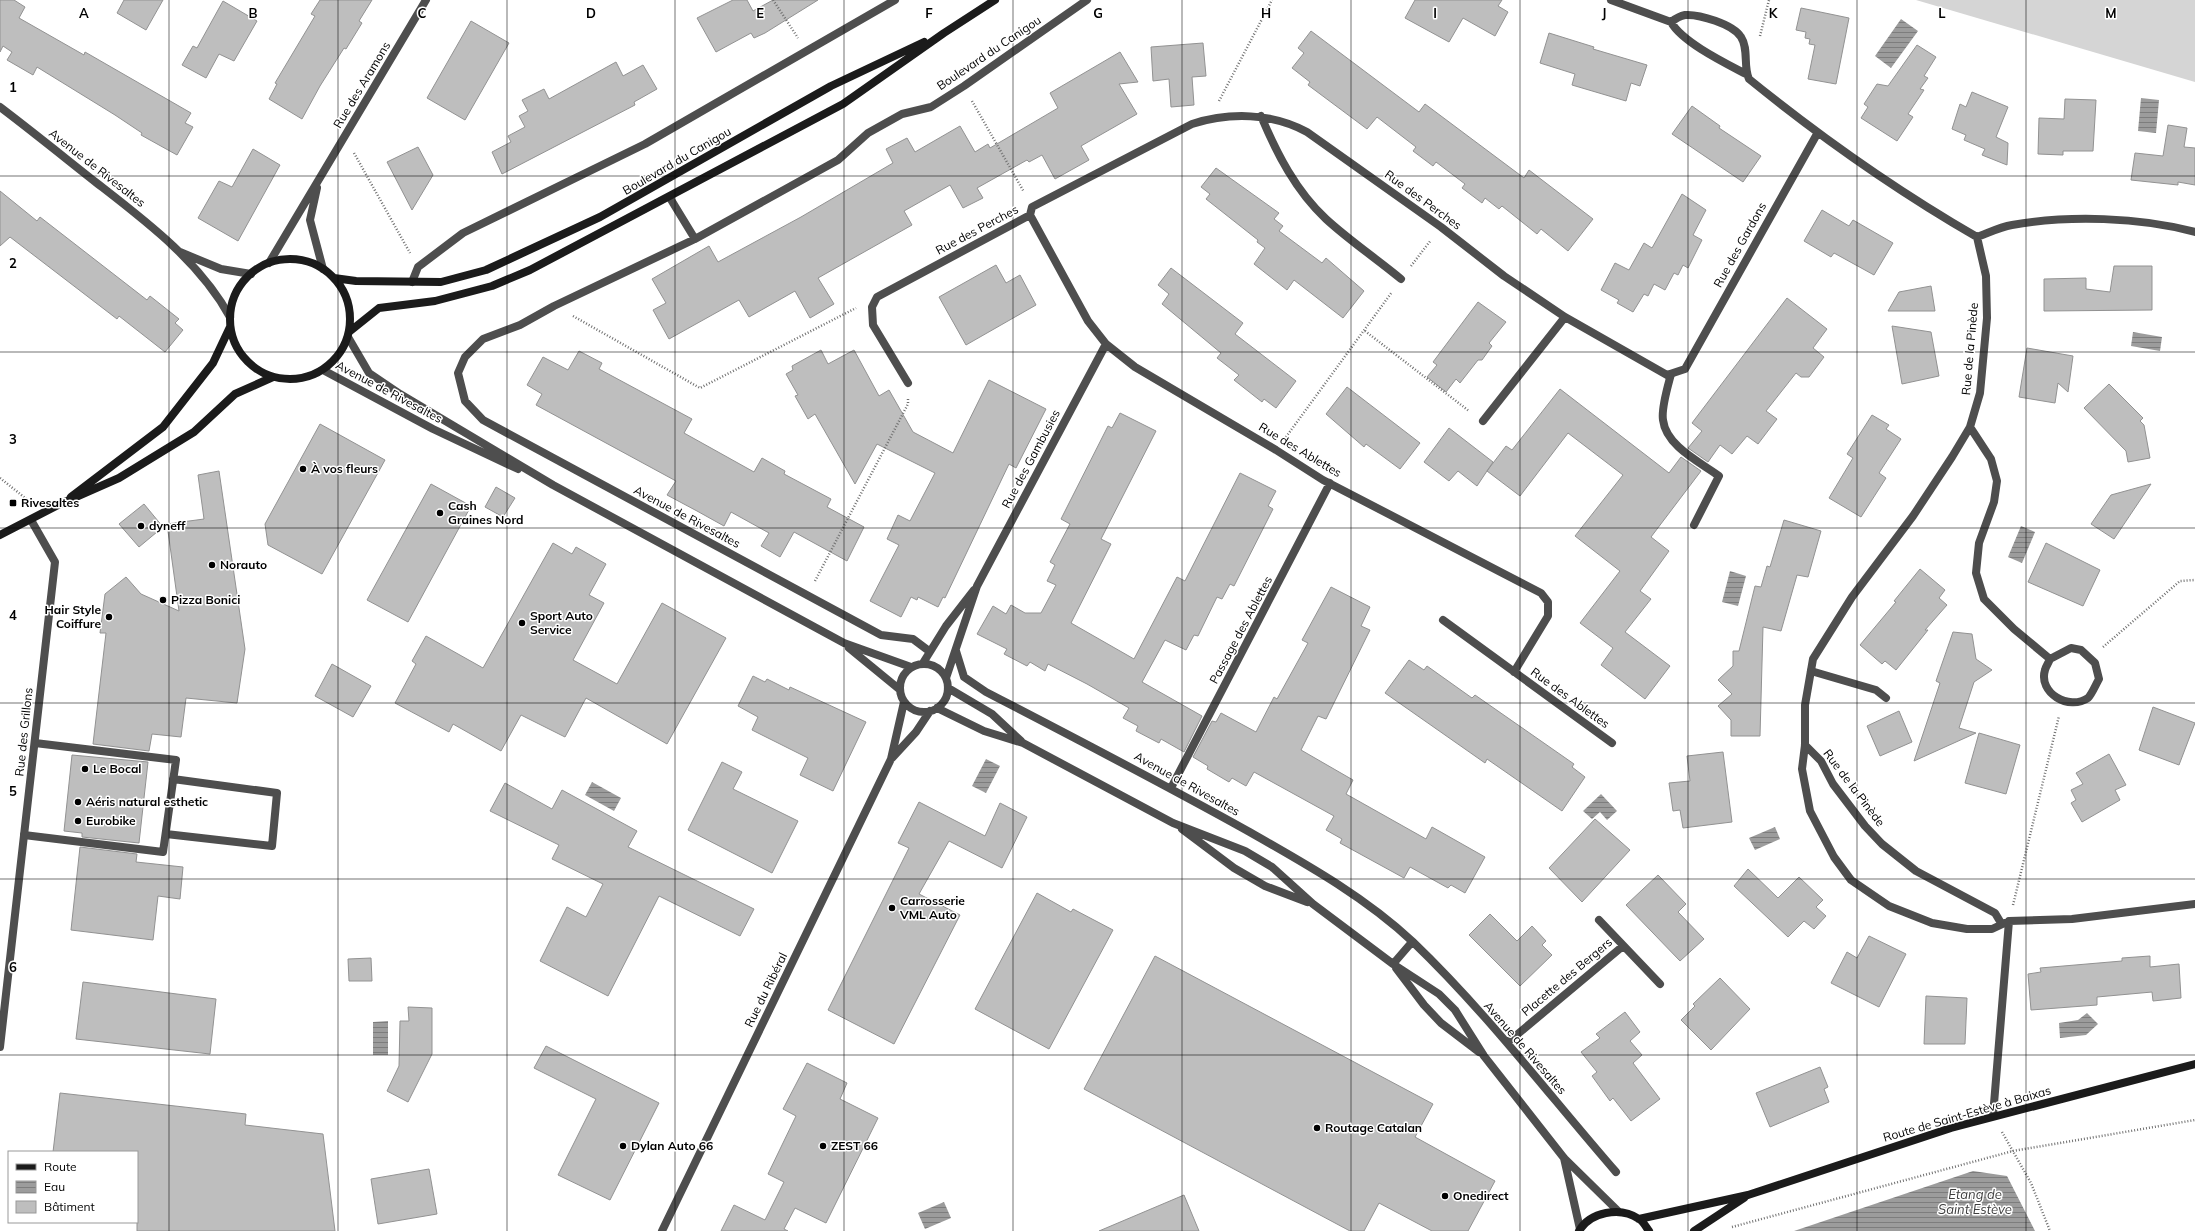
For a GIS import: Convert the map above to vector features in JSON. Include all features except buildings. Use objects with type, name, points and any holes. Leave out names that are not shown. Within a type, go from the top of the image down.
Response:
[{"type":"street","name":"Rue des Aramons","points":[[269,263],[426,0]]},
{"type":"street","points":[[412,282],[418,267],[463,233],[645,144],[895,0]]},
{"type":"street","name":"Boulevard du Canigou","points":[[348,334],[379,308],[435,301],[492,286],[530,270],[670,198],[843,104],[944,33],[995,0]]},
{"type":"street","name":"Boulevard du Canigou","points":[[458,373],[465,357],[483,339],[520,325],[554,306],[695,239],[838,160],[875,129],[902,114],[931,107],[964,86],[1087,0]]},
{"type":"street","points":[[1611,0],[1671,22],[1676,31],[1719,60],[1746,74],[1749,79],[1817,134],[1874,173],[1977,237],[2010,225],[2071,219],[2132,222],[2195,232]]},
{"type":"street","points":[[1671,22],[1683,15],[1700,16],[1731,28],[1741,38],[1746,56],[1746,74]]},
{"type":"street","name":"Boulevard du Canigou","points":[[334,278],[356,281],[441,282],[486,270],[564,234],[667,181],[831,86],[944,33]]},
{"type":"street","name":"Avenue de Rivesaltes","points":[[0,107],[142,218],[178,250],[220,298],[230,317]]},
{"type":"street","points":[[1261,116],[1278,157],[1304,194],[1326,219],[1401,278]]},
{"type":"street","name":"Rue des Perches","points":[[878,297],[1031,211],[1192,124],[1211,118],[1261,116],[1290,122],[1307,132],[1441,227],[1504,276],[1565,317],[1667,375],[1671,374]]},
{"type":"street","name":"Rue des Gardons","points":[[1671,374],[1685,369],[1817,134]]},
{"type":"street","name":"Rue des Aramons","points":[[318,182],[310,220],[323,269]]},
{"type":"street","points":[[670,198],[695,239]]},
{"type":"street","name":"Rue des Ablettes","points":[[1031,211],[1088,321],[1106,344],[1135,367],[1330,483],[1541,592],[1548,602],[1548,616],[1514,672]]},
{"type":"street","name":"Rue de la Pinède","points":[[1977,237],[1986,276],[1987,318],[1980,393],[1970,427],[1913,516],[1852,597],[1813,659],[1805,705],[1805,745],[1802,769],[1810,811],[1834,857],[1851,880],[1889,906],[1932,923],[1967,930],[1992,929],[2005,922],[2072,919],[2195,904]]},
{"type":"street","name":"Avenue de Rivesaltes","points":[[178,250],[221,269],[251,274]]},
{"type":"street","points":[[287,259],[306,261],[323,269],[334,278],[344,293],[350,312],[348,334],[342,350],[334,361],[323,370],[307,377],[290,380],[274,377],[258,370],[244,358],[235,344],[230,327],[233,301],[240,286],[251,274],[269,263],[287,259]]},
{"type":"street","points":[[878,297],[872,308],[873,325],[908,382]]},
{"type":"street","points":[[1483,421],[1565,317]]},
{"type":"street","points":[[60,504],[163,426],[213,363],[230,327]]},
{"type":"street","name":"Avenue de Rivesaltes","points":[[348,334],[369,373],[400,394],[553,485],[844,643],[911,667]]},
{"type":"street","name":"Rue des Gambusies","points":[[923,664],[929,651],[977,586],[1106,344]]},
{"type":"street","name":"Avenue de Rivesaltes","points":[[323,370],[433,429],[553,485]]},
{"type":"street","name":"Avenue de Rivesaltes","points":[[458,373],[465,401],[483,420],[881,635],[913,639],[929,651]]},
{"type":"street","points":[[1671,374],[1662,419],[1667,434],[1676,444],[1719,476],[1694,525]]},
{"type":"street","points":[[0,535],[60,504],[119,478],[194,432],[235,394],[274,377]]},
{"type":"street","points":[[1970,427],[1991,459],[1997,481],[1994,502],[1979,543],[1976,573],[1984,599],[2014,629],[2050,659]]},
{"type":"street","name":"Passage des Ablettes","points":[[1171,788],[1234,670],[1330,483]]},
{"type":"street","name":"Rue des Grillons","points":[[0,1047],[55,562],[31,520]]},
{"type":"street","name":"Rue des Gambusies","points":[[946,678],[977,586]]},
{"type":"street","name":"Rue des Ablettes","points":[[1442,620],[1612,743]]},
{"type":"street","name":"Avenue de Rivesaltes","points":[[844,643],[899,689]]},
{"type":"street","points":[[2071,648],[2081,650],[2090,658],[2095,663],[2099,679],[2089,697],[2076,703],[2062,702],[2046,687],[2044,671],[2050,659],[2071,648]]},
{"type":"street","name":"Avenue de Rivesaltes","points":[[956,651],[964,677],[986,692],[1171,788],[1324,874],[1373,910],[1412,942],[1507,1043],[1616,1172]]},
{"type":"street","points":[[934,710],[946,698],[948,688],[946,678],[937,667],[923,664],[911,667],[902,677],[899,689],[904,702],[913,710],[934,710],[984,731],[1023,743],[1173,823],[1245,851],[1272,867],[1313,904],[1393,964],[1439,994],[1455,1010],[1484,1056],[1564,1158],[1618,1211],[1639,1219],[1649,1231]]},
{"type":"street","points":[[1811,671],[1876,690],[1886,698]]},
{"type":"street","points":[[948,688],[992,714],[1023,743]]},
{"type":"street","name":"Rue du Ribéral","points":[[662,1231],[891,759],[904,702]]},
{"type":"street","name":"Rue du Ribéral","points":[[891,759],[934,710]]},
{"type":"street","points":[[24,834],[163,852],[176,760],[35,743]]},
{"type":"street","name":"Rue de la Pinède","points":[[1805,745],[1821,761],[1833,784],[1865,826],[1882,844],[1916,871],[1995,913],[2005,922]]},
{"type":"street","points":[[166,834],[272,846],[277,793],[173,779]]},
{"type":"street","points":[[1173,823],[1234,868],[1265,886],[1313,904]]},
{"type":"street","name":"Placette des Bergers","points":[[1599,920],[1660,984]]},
{"type":"street","points":[[1993,1116],[2005,922]]},
{"type":"street","points":[[1393,964],[1412,942]]},
{"type":"street","name":"Placette des Bergers","points":[[1507,1043],[1623,946]]},
{"type":"street","points":[[1393,964],[1424,1005],[1441,1023],[1484,1056]]},
{"type":"street","name":"Route de Saint-Estève à Baixas","points":[[1639,1219],[1748,1196],[1993,1116],[2195,1064]]},
{"type":"street","points":[[1564,1158],[1579,1230],[1597,1215],[1618,1211]]},
{"type":"street","name":"Route de Saint-Estève à Baixas","points":[[1694,1231],[1748,1196]]},
{"type":"path","points":[[773,0],[807,51]]},
{"type":"path","points":[[1211,118],[1272,0]]},
{"type":"path","points":[[964,86],[1031,211]]},
{"type":"path","points":[[345,137],[418,267]]},
{"type":"path","points":[[1276,450],[1365,331],[1401,278],[1441,227]]},
{"type":"path","points":[[554,306],[700,388],[878,297]]},
{"type":"path","points":[[1365,331],[1483,421]]},
{"type":"path","points":[[808,596],[908,404],[908,382]]},
{"type":"path","points":[[0,478],[43,513]]},
{"type":"path","points":[[2090,658],[2180,581],[2195,580]]},
{"type":"path","points":[[2005,922],[2062,702]]},
{"type":"path","points":[[1993,1116],[2031,1183],[2050,1231]]},
{"type":"path","points":[[1727,1228],[2013,1151],[2195,1120]]},
{"type":"shaded area","points":[[1916,0],[2195,0],[2195,82]]},
{"type":"water","points":[[1901,19],[1918,31],[1891,68],[1875,56]]},
{"type":"water","points":[[2141,98],[2159,100],[2156,133],[2138,131]]},
{"type":"water","points":[[2133,332],[2162,337],[2160,351],[2131,346]]},
{"type":"water","points":[[2021,526],[2035,532],[2022,563],[2008,557]]},
{"type":"water","points":[[1730,571],[1746,576],[1738,606],[1722,602]]},
{"type":"water","points":[[986,759],[1000,766],[986,793],[972,786]]},
{"type":"water","points":[[592,782],[621,798],[614,811],[585,795]]},
{"type":"water","points":[[1601,794],[1617,811],[1607,820],[1600,812],[1592,819],[1583,811]]},
{"type":"water","points":[[1775,827],[1780,839],[1755,850],[1749,838]]},
{"type":"water","points":[[2087,1013],[2098,1024],[2086,1035],[2060,1038],[2059,1023],[2078,1020]]},
{"type":"water","points":[[388,1021],[388,1055],[373,1055],[373,1022]]},
{"type":"water","name":"Etang de Saint Estève","points":[[1973,1171],[2007,1176],[2035,1231],[1794,1231]]},
{"type":"water","points":[[944,1202],[951,1218],[925,1229],[918,1213]]},
{"type":"place","name":"À vos fleurs","points":[[303,469]]},
{"type":"place","name":"Rivesaltes","points":[[13,503]]},
{"type":"place","name":"Cash Graines Nord","points":[[440,513]]},
{"type":"place","name":"dyneff","points":[[141,526]]},
{"type":"place","name":"Norauto","points":[[212,565]]},
{"type":"place","name":"Pizza Bonici","points":[[163,600]]},
{"type":"place","name":"Hair Style Coiffure","points":[[109,617]]},
{"type":"place","name":"Sport Auto Service","points":[[522,623]]},
{"type":"place","name":"Le Bocal","points":[[85,769]]},
{"type":"place","name":"Aéris natural esthetic","points":[[78,802]]},
{"type":"place","name":"Eurobike","points":[[78,821]]},
{"type":"place","name":"Carrosserie VML Auto","points":[[892,908]]},
{"type":"place","name":"Routage Catalan","points":[[1317,1128]]},
{"type":"place","name":"Dylan Auto 66","points":[[623,1146]]},
{"type":"place","name":"ZEST 66","points":[[823,1146]]},
{"type":"place","name":"Onedirect","points":[[1445,1196]]}]
